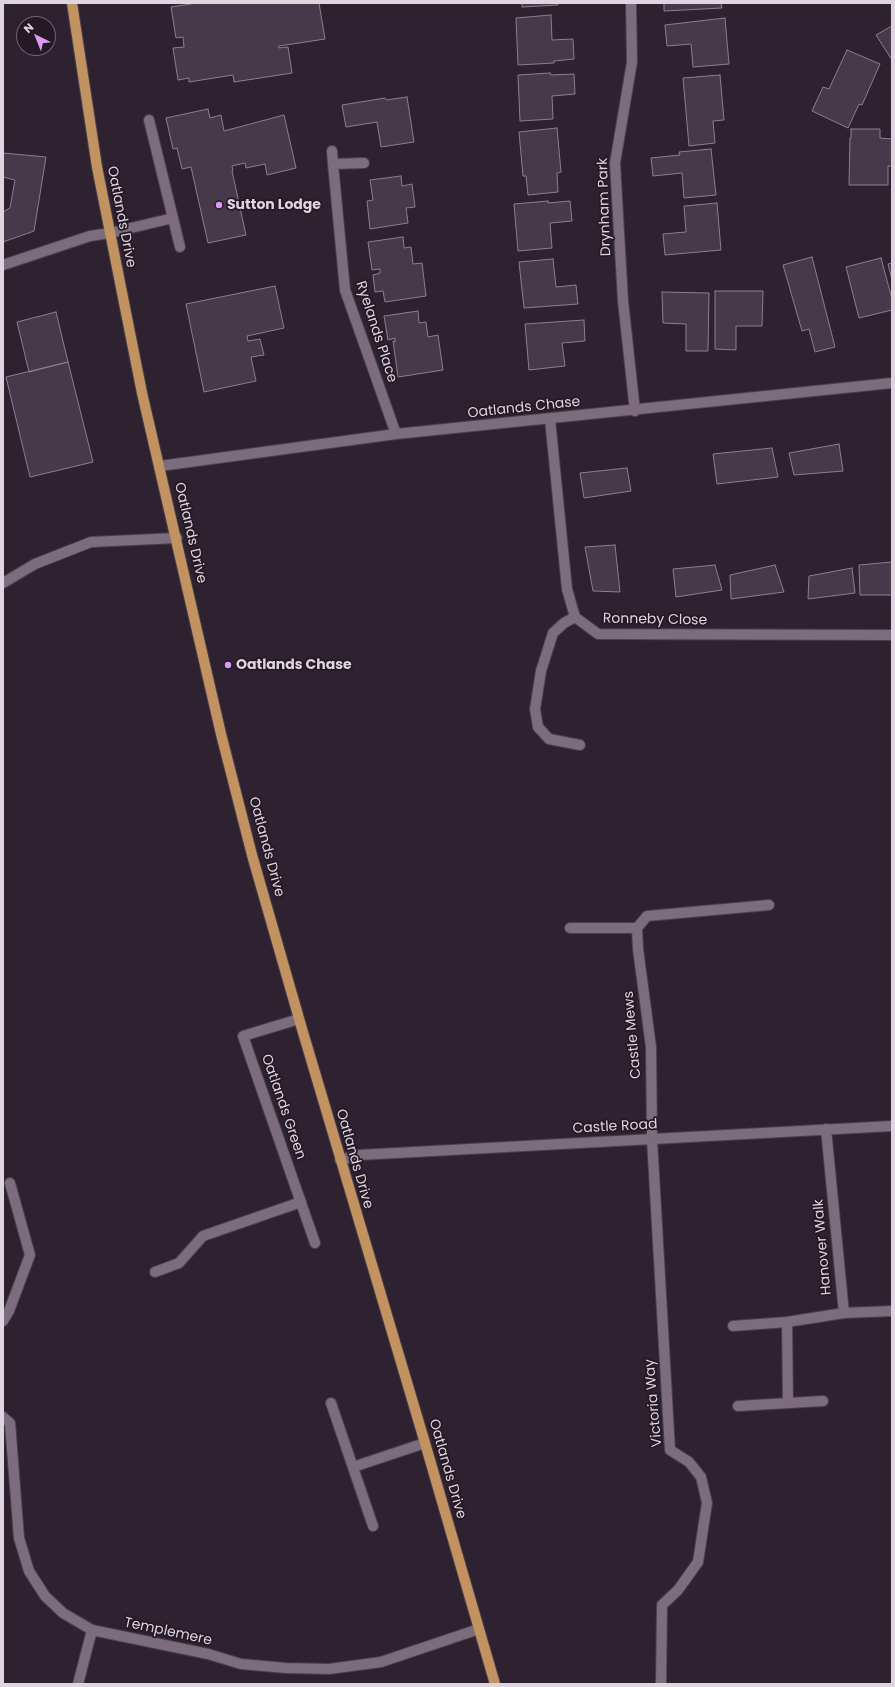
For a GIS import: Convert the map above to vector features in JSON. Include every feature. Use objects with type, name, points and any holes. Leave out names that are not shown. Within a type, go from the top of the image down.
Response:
[{"type":"main road","name":"Oatlands Drive","points":[[72,3],[97,167],[142,393],[177,538],[223,742],[252,855],[299,1019],[495,1684]]},
{"type":"street","name":"Drynham Park","points":[[631,3],[632,62],[615,163],[623,301],[634,410]]},
{"type":"street","points":[[149,120],[180,247]]},
{"type":"street","name":"Ryelands Place","points":[[332,151],[345,290],[396,434]]},
{"type":"street","points":[[333,164],[364,163]]},
{"type":"street","points":[[3,265],[90,236],[110,233],[173,218]]},
{"type":"street","name":"Oatlands Chase","points":[[160,466],[396,434],[892,383]]},
{"type":"street","points":[[550,419],[567,589],[575,617],[564,623],[552,633],[541,671],[535,709],[538,727],[549,739],[580,745]]},
{"type":"street","points":[[3,583],[35,564],[91,542],[177,538]]},
{"type":"street","name":"Ronneby Close","points":[[575,617],[598,634],[892,635]]},
{"type":"street","points":[[570,928],[637,928],[647,916],[769,904]]},
{"type":"street","name":"Castle Mews","points":[[637,928],[638,949],[651,1047],[652,1139]]},
{"type":"street","name":"Oatlands Green","points":[[299,1019],[243,1036],[314,1243]]},
{"type":"street","name":"Castle Road","points":[[340,1160],[359,1155],[892,1126]]},
{"type":"street","name":"Hanover Walk","points":[[826,1130],[844,1314],[892,1311]]},
{"type":"street","name":"Victoria Way","points":[[652,1139],[670,1450],[689,1462],[701,1477],[707,1503],[698,1562],[678,1590],[662,1605],[661,1684]]},
{"type":"street","points":[[3,1321],[9,1311],[30,1255],[10,1183]]},
{"type":"street","points":[[155,1272],[179,1263],[204,1236],[300,1202]]},
{"type":"street","points":[[733,1326],[787,1322],[844,1314]]},
{"type":"street","points":[[787,1322],[788,1403]]},
{"type":"street","points":[[738,1406],[823,1401]]},
{"type":"street","points":[[331,1403],[373,1526]]},
{"type":"street","name":"Templemere","points":[[3,1417],[10,1424],[19,1538],[29,1571],[45,1596],[63,1613],[92,1630],[208,1654],[241,1664],[286,1668],[329,1669],[381,1662],[479,1629]]},
{"type":"street","points":[[353,1467],[425,1443]]},
{"type":"street","points":[[78,1684],[92,1630]]},
{"type":"building","points":[[197,3],[319,3],[325,39],[279,46],[279,48],[288,47],[292,73],[234,82],[233,75],[189,82],[189,78],[178,80],[173,48],[184,47],[183,37],[176,38],[171,7]]},
{"type":"building","points":[[522,3],[558,3],[558,5],[522,7]]},
{"type":"building","points":[[664,3],[721,3],[722,8],[664,11]]},
{"type":"building","points":[[551,15],[552,40],[573,39],[574,59],[554,61],[554,63],[518,65],[516,18]]},
{"type":"building","points":[[725,18],[729,64],[693,67],[691,44],[667,46],[665,25]]},
{"type":"building","points":[[892,26],[892,60],[876,35]]},
{"type":"building","points":[[847,50],[880,64],[862,105],[859,104],[848,128],[812,111],[823,87],[829,89]]},
{"type":"building","points":[[550,73],[551,75],[574,74],[575,94],[552,96],[553,119],[520,121],[518,75]]},
{"type":"building","points":[[720,75],[724,120],[713,121],[715,143],[689,146],[683,78]]},
{"type":"building","points":[[407,97],[414,142],[381,147],[377,122],[346,127],[342,105],[385,98],[386,100]]},
{"type":"building","name":"Sutton Lodge","points":[[208,109],[210,118],[221,115],[224,131],[284,115],[296,168],[267,175],[265,164],[246,168],[245,163],[232,166],[246,235],[208,243],[191,167],[182,169],[177,148],[173,149],[166,118]]},
{"type":"building","points":[[557,128],[561,172],[557,173],[558,192],[528,195],[526,176],[523,176],[519,132]]},
{"type":"building","points":[[851,129],[880,129],[880,138],[892,139],[892,166],[888,166],[888,185],[849,185]]},
{"type":"building","points":[[711,149],[716,195],[684,198],[682,173],[653,176],[651,158],[680,155],[679,152]]},
{"type":"building","points":[[3,153],[46,157],[34,231],[3,242],[3,212],[10,208],[15,180],[3,177]]},
{"type":"building","points":[[401,176],[402,186],[412,184],[415,207],[406,208],[408,223],[370,229],[367,201],[373,200],[370,180]]},
{"type":"building","points":[[548,201],[548,203],[570,201],[572,221],[550,223],[552,248],[518,251],[514,204]]},
{"type":"building","points":[[717,203],[721,250],[665,255],[663,234],[686,232],[684,206]]},
{"type":"building","points":[[403,237],[404,248],[411,247],[413,264],[422,263],[426,296],[385,302],[383,291],[375,292],[373,275],[380,273],[380,269],[372,270],[368,242]]},
{"type":"building","points":[[812,257],[835,347],[815,352],[809,329],[802,331],[783,265]]},
{"type":"building","points":[[881,258],[892,299],[892,310],[859,318],[846,267]]},
{"type":"building","points":[[553,259],[556,287],[576,285],[578,304],[524,308],[519,262]]},
{"type":"building","points":[[892,263],[892,280],[888,264]]},
{"type":"building","points":[[275,286],[284,328],[247,336],[248,341],[260,339],[264,355],[251,357],[256,381],[204,392],[186,304]]},
{"type":"building","points":[[715,291],[763,291],[762,326],[736,326],[736,350],[715,349]]},
{"type":"building","points":[[662,292],[709,293],[708,351],[686,351],[686,324],[663,323]]},
{"type":"building","points":[[418,311],[419,323],[426,322],[428,337],[438,335],[443,370],[398,377],[393,341],[395,342],[395,338],[388,340],[384,316]]},
{"type":"building","points":[[56,312],[68,362],[29,372],[17,322]]},
{"type":"building","points":[[584,320],[585,341],[562,343],[565,366],[529,370],[525,324]]},
{"type":"building","points":[[68,362],[93,462],[30,477],[6,377]]},
{"type":"building","points":[[839,444],[843,471],[794,475],[789,453]]},
{"type":"building","points":[[772,448],[778,477],[717,484],[713,454]]},
{"type":"building","points":[[627,468],[631,491],[584,498],[580,473]]},
{"type":"building","points":[[615,545],[620,592],[593,591],[585,547]]},
{"type":"building","points":[[892,562],[892,595],[860,595],[859,565]]},
{"type":"building","points":[[715,565],[722,590],[676,597],[673,569]]},
{"type":"building","points":[[775,565],[784,592],[731,599],[730,575]]},
{"type":"building","points":[[852,568],[855,593],[808,599],[809,576]]},
{"type":"place","name":"Sutton Lodge","points":[[219,205]]},
{"type":"place","name":"Oatlands Chase","points":[[228,665]]}]
